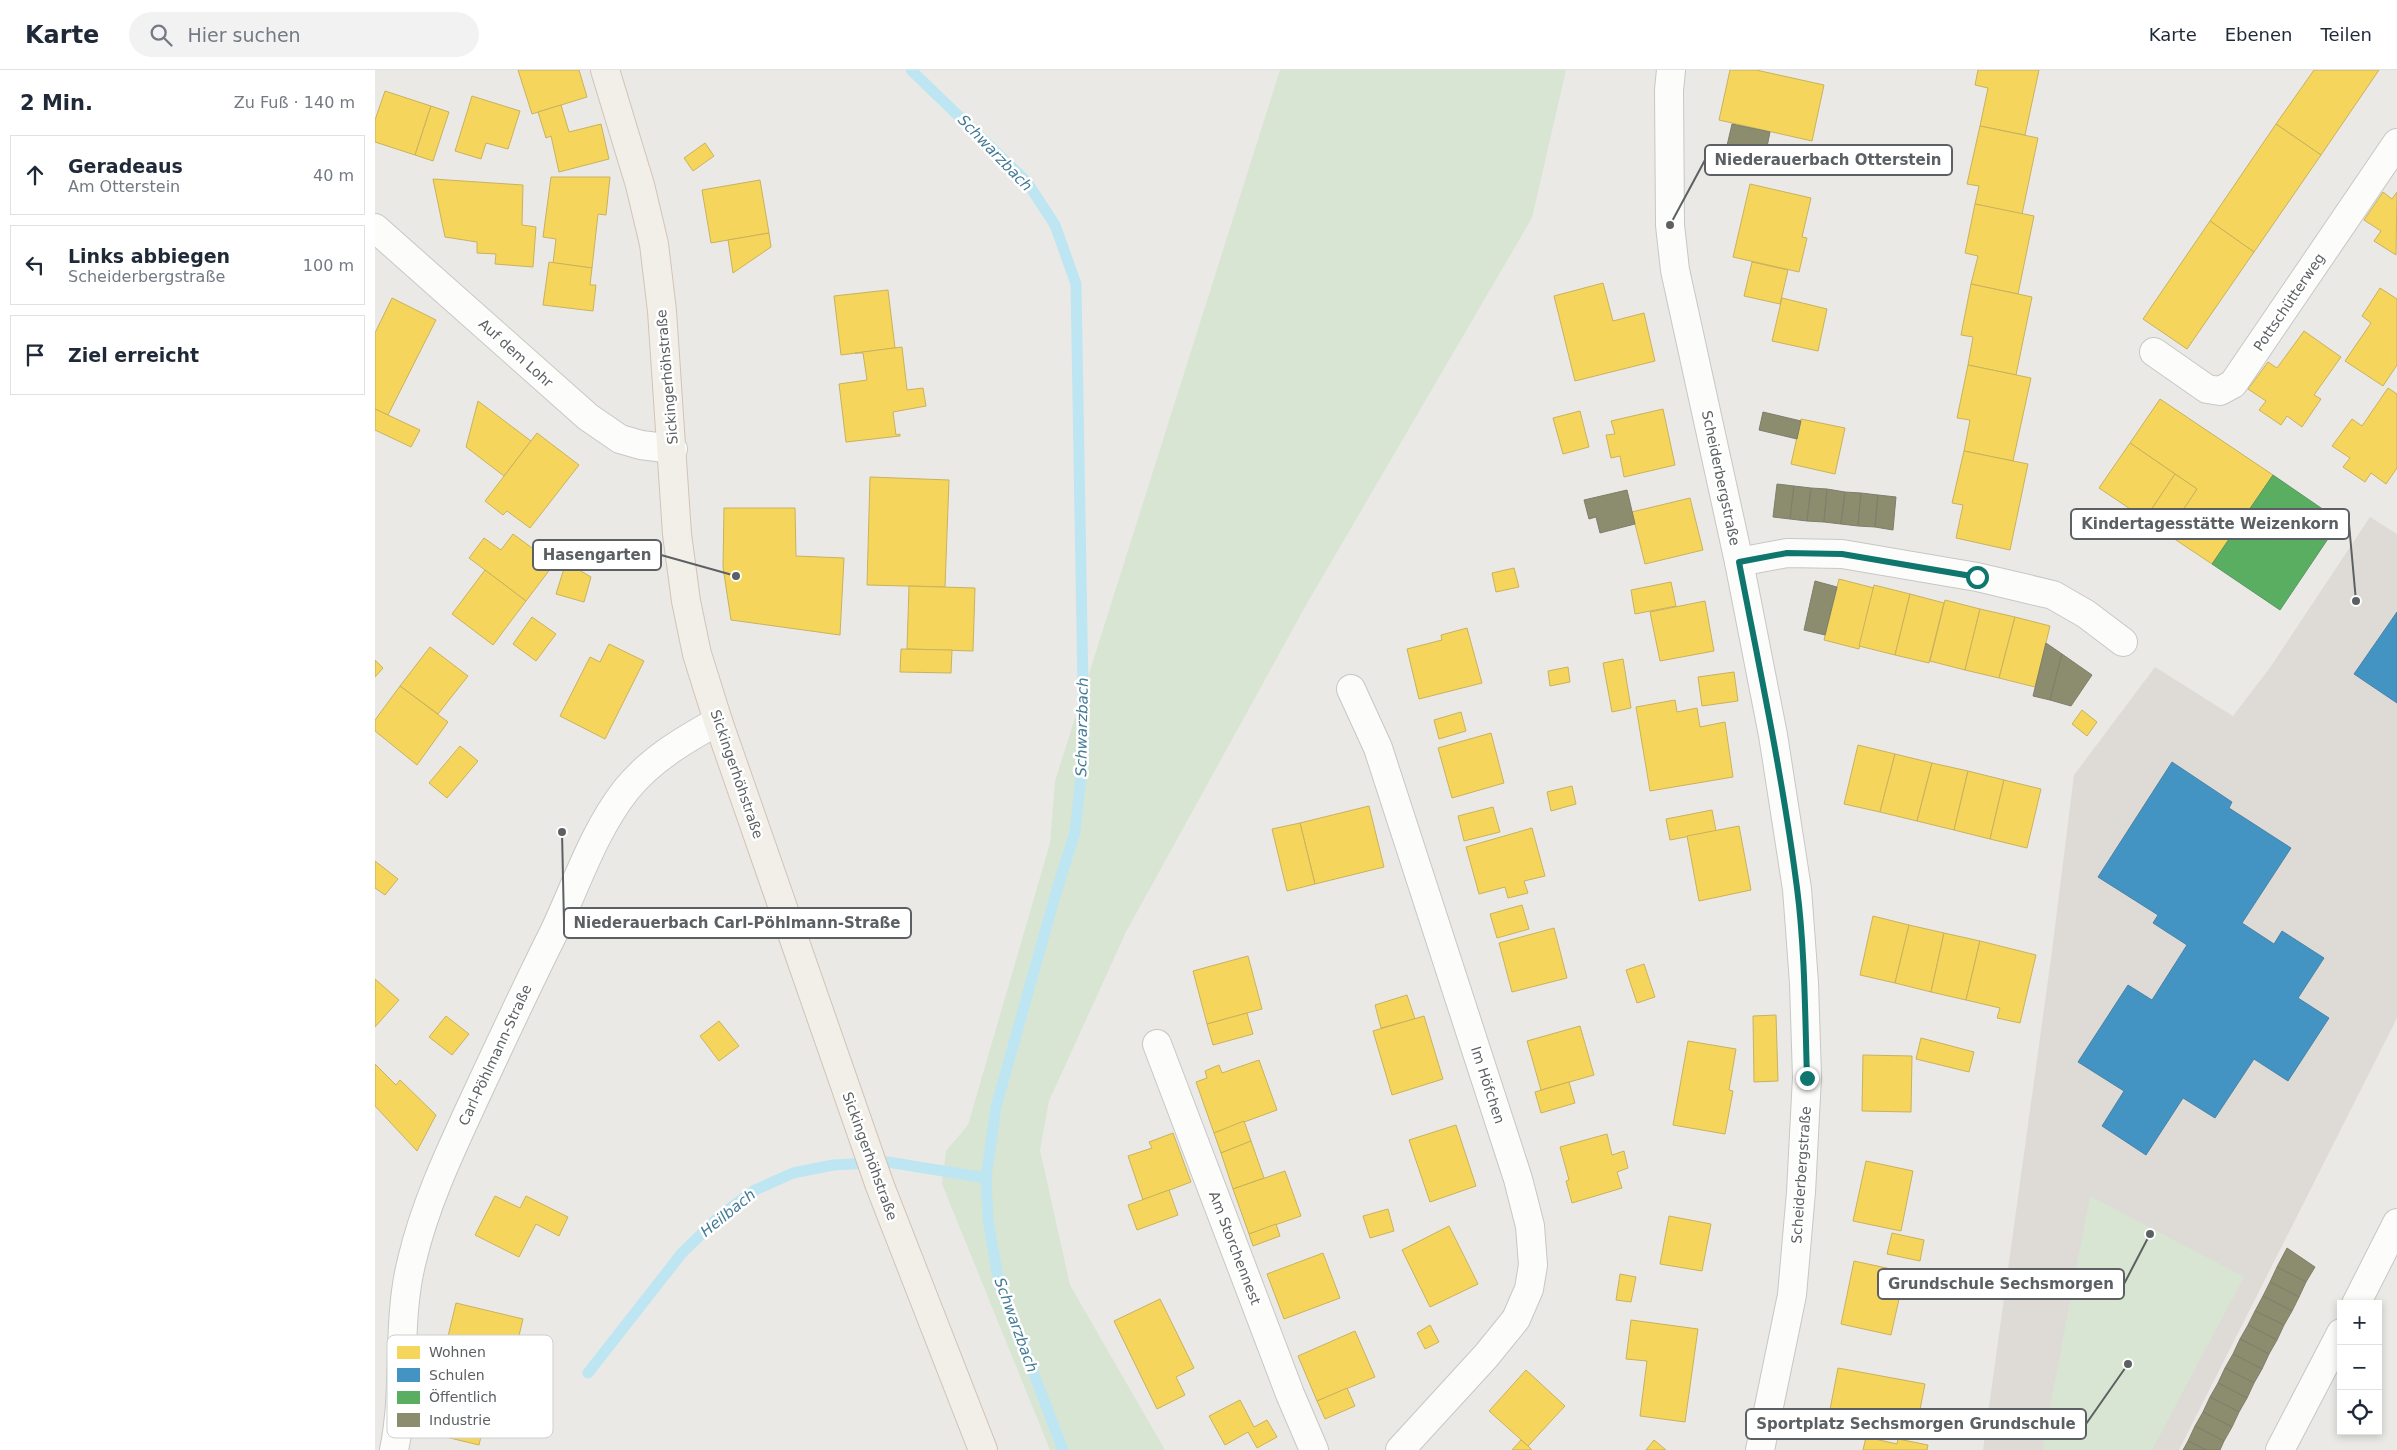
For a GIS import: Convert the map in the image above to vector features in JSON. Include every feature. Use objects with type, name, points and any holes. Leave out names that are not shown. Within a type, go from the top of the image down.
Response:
[{"type":"main road","name":"Sickingerhöhstraße","points":[[605,70],[640,184],[654,244],[662,311],[673,449],[677,534],[686,601],[697,654],[879,1186],[983,1450]]},
{"type":"street","name":"Scheiderbergstraße","points":[[1671,70],[1669,90],[1670,225],[1675,270],[1739,562],[1773,735],[1797,889],[1804,983],[1807,1078],[1801,1192],[1792,1295],[1760,1450]]},
{"type":"street","name":"Pottschütterweg","points":[[2154,352],[2207,389],[2220,391],[2233,384],[2397,143]]},
{"type":"street","name":"Auf dem Lohr","points":[[375,228],[588,417],[620,439],[641,446],[673,449]]},
{"type":"street","points":[[1739,562],[1787,553],[1842,554],[1977,577],[2053,596],[2087,614],[2123,642]]},
{"type":"street","name":"Im Höfchen","points":[[1351,689],[1378,748],[1518,1179],[1531,1226],[1533,1264],[1529,1289],[1516,1319],[1486,1356],[1400,1450]]},
{"type":"street","name":"Carl-Pöhlmann-Straße","points":[[403,1335],[404,1307],[411,1262],[425,1212],[451,1150],[524,992],[605,824],[626,790],[651,765],[675,745],[718,720]]},
{"type":"street","name":"Am Storchennest","points":[[1157,1044],[1287,1385],[1315,1450]]},
{"type":"street","points":[[2358,1300],[2397,1223]]},
{"type":"street","points":[[2280,1450],[2337,1341]]},
{"type":"shaded area","points":[[2370,517],[2397,534],[2397,1018],[2179,1450],[1983,1450],[2052,951],[2074,775],[2155,667],[2233,716],[2269,669]]},
{"type":"green space","points":[[1280,70],[1566,70],[1532,218],[1305,607],[1126,932],[1049,1101],[1040,1150],[1070,1285],[1165,1450],[1050,1450],[942,1184],[946,1151],[968,1125],[1050,843],[1055,781]]},
{"type":"green space","points":[[2090,1196],[2244,1277],[2152,1450],[2042,1450]]},
{"type":"building: Wohnen","points":[[518,70],[579,70],[587,97],[532,114]]},
{"type":"building: Wohnen","points":[[1730,70],[1756,70],[1824,85],[1812,141],[1719,120]]},
{"type":"building: Wohnen","points":[[1978,70],[2039,70],[2025,135],[1980,126],[1988,88],[1975,85]]},
{"type":"building: Wohnen","points":[[2314,70],[2379,70],[2321,155],[2276,124]]},
{"type":"building: Wohnen","points":[[385,91],[431,106],[415,155],[375,142],[375,120]]},
{"type":"building: Wohnen","points":[[472,96],[520,111],[508,149],[486,143],[481,159],[455,151]]},
{"type":"building: Wohnen","points":[[561,105],[569,132],[601,124],[609,159],[559,172],[551,136],[546,138],[538,112]]},
{"type":"building: Wohnen","points":[[431,106],[449,112],[433,161],[415,155]]},
{"type":"building: Wohnen","points":[[2276,124],[2321,155],[2254,252],[2210,221]]},
{"type":"building: Wohnen","points":[[1980,126],[2038,138],[2022,214],[1975,204],[1979,186],[1967,184]]},
{"type":"building: Wohnen","points":[[705,143],[714,156],[693,171],[684,158]]},
{"type":"building: Wohnen","points":[[551,177],[610,177],[606,215],[598,214],[592,268],[553,263],[556,239],[543,237]]},
{"type":"building: Wohnen","points":[[433,179],[523,185],[522,225],[536,227],[533,267],[495,264],[496,254],[477,253],[477,242],[445,237]]},
{"type":"building: Wohnen","points":[[760,180],[769,233],[711,243],[702,190]]},
{"type":"building: Wohnen","points":[[1750,184],[1811,198],[1802,237],[1807,238],[1799,272],[1733,257]]},
{"type":"building: Wohnen","points":[[2383,192],[2392,199],[2397,192],[2396,255],[2374,241],[2381,231],[2364,220]]},
{"type":"building: Wohnen","points":[[1975,204],[2034,216],[2018,294],[1971,284],[1978,256],[1965,253]]},
{"type":"building: Wohnen","points":[[2210,221],[2254,252],[2187,349],[2143,319]]},
{"type":"building: Wohnen","points":[[769,233],[771,247],[733,273],[728,240]]},
{"type":"building: Wohnen","points":[[549,262],[592,268],[590,285],[596,285],[593,311],[543,305]]},
{"type":"building: Wohnen","points":[[1752,262],[1788,270],[1780,304],[1744,296]]},
{"type":"building: Wohnen","points":[[1603,283],[1613,321],[1644,313],[1655,361],[1575,381],[1554,296]]},
{"type":"building: Wohnen","points":[[1971,284],[2032,297],[2016,375],[1968,365],[1973,337],[1961,335]]},
{"type":"building: Wohnen","points":[[2380,288],[2397,299],[2397,365],[2383,386],[2345,361],[2371,323],[2362,316]]},
{"type":"building: Wohnen","points":[[888,290],[895,348],[841,355],[834,296]]},
{"type":"building: Wohnen","points":[[392,298],[436,320],[388,415],[375,409],[375,333]]},
{"type":"building: Wohnen","points":[[1782,298],[1827,309],[1818,351],[1772,341]]},
{"type":"building: Wohnen","points":[[2304,331],[2341,357],[2314,395],[2321,399],[2302,427],[2287,416],[2281,425],[2259,410],[2266,401],[2248,389],[2268,362],[2277,368]]},
{"type":"building: Wohnen","points":[[902,347],[907,390],[923,388],[926,406],[893,412],[896,435],[900,434],[900,436],[846,442],[839,384],[867,380],[863,353],[855,353]]},
{"type":"building: Wohnen","points":[[1968,365],[2031,378],[2013,461],[1964,451],[1970,420],[1957,418]]},
{"type":"building: Wohnen","points":[[2388,388],[2397,394],[2397,468],[2386,484],[2371,473],[2365,482],[2343,467],[2350,458],[2332,446],[2352,419],[2362,426]]},
{"type":"building: Wohnen","points":[[2160,399],[2273,475],[2212,564],[2167,534],[2197,489],[2130,443]]},
{"type":"building: Wohnen","points":[[478,401],[531,441],[504,476],[466,447]]},
{"type":"building: Wohnen","points":[[375,409],[420,430],[411,447],[375,430]]},
{"type":"building: Wohnen","points":[[1663,409],[1675,465],[1624,477],[1620,456],[1611,458],[1606,435],[1615,434],[1611,421]]},
{"type":"building: Wohnen","points":[[1580,411],[1589,447],[1563,454],[1553,418]]},
{"type":"building: Wohnen","points":[[1801,419],[1845,428],[1835,474],[1791,464]]},
{"type":"building: Wohnen","points":[[537,433],[579,465],[530,528],[507,511],[503,515],[485,501]]},
{"type":"building: Wohnen","points":[[2130,443],[2175,474],[2145,519],[2099,488]]},
{"type":"building: Wohnen","points":[[1964,451],[2028,464],[2010,550],[1956,538],[1963,505],[1952,503]]},
{"type":"building: Wohnen","points":[[2175,474],[2197,489],[2167,534],[2145,519]]},
{"type":"building: Wohnen","points":[[870,477],[949,480],[945,587],[867,585]]},
{"type":"building: Wohnen","points":[[1690,498],[1703,550],[1645,564],[1632,512]]},
{"type":"building: Wohnen","points":[[724,508],[795,508],[796,556],[844,558],[840,635],[731,620],[723,567]]},
{"type":"building: Wohnen","points":[[513,534],[554,564],[526,601],[469,558],[484,538],[501,550]]},
{"type":"building: Wohnen","points":[[566,562],[591,577],[584,602],[556,594]]},
{"type":"building: Wohnen","points":[[1514,568],[1519,587],[1496,592],[1492,573]]},
{"type":"building: Wohnen","points":[[485,570],[526,601],[493,645],[452,614]]},
{"type":"building: Wohnen","points":[[1839,579],[1874,588],[1859,649],[1824,640]]},
{"type":"building: Wohnen","points":[[1671,582],[1676,606],[1635,614],[1631,590]]},
{"type":"building: Wohnen","points":[[1874,585],[1910,594],[1895,655],[1859,646]]},
{"type":"building: Wohnen","points":[[909,586],[975,588],[973,651],[907,649]]},
{"type":"building: Wohnen","points":[[1910,594],[1944,603],[1929,663],[1895,655]]},
{"type":"building: Wohnen","points":[[1945,600],[1980,609],[1965,670],[1930,661]]},
{"type":"building: Wohnen","points":[[1705,601],[1714,651],[1660,661],[1650,612]]},
{"type":"building: Wohnen","points":[[1980,609],[2015,617],[1999,678],[1965,670]]},
{"type":"building: Wohnen","points":[[532,617],[556,634],[536,661],[513,644]]},
{"type":"building: Wohnen","points":[[2015,617],[2050,626],[2035,687],[1999,678]]},
{"type":"building: Wohnen","points":[[1467,628],[1482,683],[1419,699],[1407,649],[1442,640],[1441,635]]},
{"type":"building: Wohnen","points":[[609,644],[644,661],[605,739],[560,716],[590,657],[600,662]]},
{"type":"building: Wohnen","points":[[430,647],[468,676],[438,714],[400,686]]},
{"type":"building: Wohnen","points":[[901,649],[952,650],[951,673],[900,672]]},
{"type":"building: Wohnen","points":[[1623,659],[1631,708],[1612,712],[1603,663]]},
{"type":"building: Wohnen","points":[[375,660],[383,668],[375,677]]},
{"type":"building: Wohnen","points":[[1568,667],[1570,682],[1550,686],[1548,671]]},
{"type":"building: Wohnen","points":[[1734,672],[1738,701],[1702,706],[1698,677]]},
{"type":"building: Wohnen","points":[[400,686],[448,722],[417,765],[375,731],[375,720]]},
{"type":"building: Wohnen","points":[[1675,700],[1677,712],[1697,708],[1700,727],[1725,722],[1733,777],[1650,791],[1636,707]]},
{"type":"building: Wohnen","points":[[2082,710],[2097,722],[2087,736],[2072,724]]},
{"type":"building: Wohnen","points":[[1461,712],[1466,731],[1439,739],[1434,720]]},
{"type":"building: Wohnen","points":[[1491,733],[1504,783],[1452,798],[1438,748]]},
{"type":"building: Wohnen","points":[[1858,745],[1895,754],[1880,812],[1844,804]]},
{"type":"building: Wohnen","points":[[460,746],[478,761],[447,798],[429,783]]},
{"type":"building: Wohnen","points":[[1895,754],[1932,763],[1917,821],[1880,812]]},
{"type":"building: Wohnen","points":[[1932,763],[1968,771],[1954,830],[1917,821]]},
{"type":"building: Wohnen","points":[[1968,771],[2004,780],[1990,839],[1954,830]]},
{"type":"building: Wohnen","points":[[2004,780],[2041,789],[2027,848],[1990,839]]},
{"type":"building: Wohnen","points":[[1572,786],[1576,804],[1551,811],[1547,792]]},
{"type":"building: Wohnen","points":[[1369,806],[1384,867],[1315,884],[1300,823]]},
{"type":"building: Wohnen","points":[[1493,807],[1500,832],[1464,841],[1458,816]]},
{"type":"building: Wohnen","points":[[1712,810],[1716,831],[1670,840],[1666,819]]},
{"type":"building: Wohnen","points":[[1300,823],[1315,884],[1287,891],[1272,829]]},
{"type":"building: Wohnen","points":[[1739,826],[1751,890],[1699,901],[1687,836]]},
{"type":"building: Wohnen","points":[[1532,828],[1545,876],[1524,881],[1528,893],[1508,898],[1505,887],[1479,894],[1466,847]]},
{"type":"building: Wohnen","points":[[375,861],[398,879],[385,895],[375,888]]},
{"type":"building: Wohnen","points":[[1522,905],[1529,929],[1497,938],[1490,914]]},
{"type":"building: Wohnen","points":[[1873,916],[1909,925],[1895,983],[1860,975]]},
{"type":"building: Wohnen","points":[[1909,925],[1944,933],[1931,992],[1895,983]]},
{"type":"building: Wohnen","points":[[1554,928],[1567,978],[1512,992],[1499,943]]},
{"type":"building: Wohnen","points":[[1944,933],[1980,941],[1966,1000],[1931,992]]},
{"type":"building: Wohnen","points":[[1980,941],[2036,955],[2020,1023],[1997,1018],[2000,1008],[1966,1000]]},
{"type":"building: Wohnen","points":[[1248,956],[1262,1009],[1207,1024],[1193,971]]},
{"type":"building: Wohnen","points":[[1644,964],[1655,997],[1637,1003],[1626,970]]},
{"type":"building: Wohnen","points":[[375,979],[399,1000],[375,1027]]},
{"type":"building: Wohnen","points":[[1407,995],[1415,1019],[1381,1028],[1375,1005]]},
{"type":"building: Wohnen","points":[[1247,1013],[1253,1034],[1213,1045],[1207,1024]]},
{"type":"building: Wohnen","points":[[1776,1015],[1778,1081],[1754,1082],[1753,1016]]},
{"type":"building: Wohnen","points":[[446,1016],[469,1034],[452,1055],[429,1037]]},
{"type":"building: Wohnen","points":[[1424,1016],[1443,1079],[1392,1095],[1373,1031]]},
{"type":"building: Wohnen","points":[[719,1021],[739,1046],[719,1061],[700,1036]]},
{"type":"building: Wohnen","points":[[1580,1026],[1594,1075],[1541,1090],[1527,1041]]},
{"type":"building: Wohnen","points":[[1921,1038],[1974,1052],[1969,1072],[1916,1059]]},
{"type":"building: Wohnen","points":[[1688,1041],[1736,1049],[1729,1090],[1733,1091],[1725,1134],[1673,1125]]},
{"type":"building: Wohnen","points":[[1863,1055],[1912,1056],[1911,1112],[1862,1111]]},
{"type":"building: Wohnen","points":[[1259,1060],[1277,1110],[1214,1133],[1196,1082],[1207,1078],[1205,1071],[1219,1065],[1222,1073]]},
{"type":"building: Wohnen","points":[[375,1064],[396,1085],[400,1080],[436,1115],[417,1151],[375,1106]]},
{"type":"building: Wohnen","points":[[1569,1082],[1575,1103],[1541,1113],[1535,1092]]},
{"type":"building: Wohnen","points":[[1244,1121],[1251,1141],[1221,1153],[1214,1133]]},
{"type":"building: Wohnen","points":[[1456,1125],[1476,1186],[1430,1202],[1409,1140]]},
{"type":"building: Wohnen","points":[[1173,1133],[1191,1182],[1143,1200],[1128,1156],[1152,1148],[1149,1142]]},
{"type":"building: Wohnen","points":[[1607,1134],[1612,1155],[1624,1151],[1628,1168],[1617,1172],[1622,1188],[1572,1203],[1566,1181],[1569,1180],[1560,1147]]},
{"type":"building: Wohnen","points":[[1251,1141],[1264,1178],[1233,1189],[1221,1153]]},
{"type":"building: Wohnen","points":[[1866,1161],[1913,1171],[1901,1231],[1853,1221]]},
{"type":"building: Wohnen","points":[[1285,1171],[1301,1216],[1249,1234],[1233,1189]]},
{"type":"building: Wohnen","points":[[1169,1190],[1178,1215],[1137,1230],[1128,1205]]},
{"type":"building: Wohnen","points":[[495,1196],[520,1208],[526,1196],[568,1217],[559,1236],[536,1224],[519,1257],[475,1235]]},
{"type":"building: Wohnen","points":[[1388,1209],[1394,1231],[1370,1238],[1363,1216]]},
{"type":"building: Wohnen","points":[[1669,1216],[1711,1224],[1702,1271],[1660,1264]]},
{"type":"building: Wohnen","points":[[1276,1224],[1280,1236],[1253,1246],[1249,1234]]},
{"type":"building: Wohnen","points":[[1449,1226],[1478,1284],[1430,1307],[1402,1250]]},
{"type":"building: Wohnen","points":[[1892,1233],[1924,1240],[1920,1261],[1887,1254]]},
{"type":"building: Wohnen","points":[[1323,1253],[1340,1298],[1284,1319],[1267,1274]]},
{"type":"building: Wohnen","points":[[1854,1261],[1905,1272],[1891,1335],[1841,1324]]},
{"type":"building: Wohnen","points":[[1620,1274],[1636,1277],[1631,1302],[1616,1300]]},
{"type":"building: Wohnen","points":[[1160,1299],[1194,1368],[1176,1377],[1185,1395],[1157,1409],[1114,1321]]},
{"type":"building: Wohnen","points":[[456,1303],[523,1319],[519,1335],[448,1335]]},
{"type":"building: Wohnen","points":[[1631,1320],[1698,1329],[1685,1422],[1640,1416],[1647,1361],[1626,1359]]},
{"type":"building: Wohnen","points":[[1430,1325],[1439,1342],[1425,1349],[1417,1333]]},
{"type":"building: Wohnen","points":[[1355,1331],[1375,1377],[1317,1401],[1298,1356]]},
{"type":"building: Wohnen","points":[[1838,1368],[1925,1384],[1917,1425],[1879,1417],[1876,1435],[1827,1425]]},
{"type":"building: Wohnen","points":[[1526,1370],[1565,1406],[1528,1446],[1489,1411]]},
{"type":"building: Wohnen","points":[[1347,1388],[1355,1406],[1325,1419],[1317,1401]]},
{"type":"building: Wohnen","points":[[1240,1400],[1254,1427],[1267,1420],[1277,1437],[1257,1448],[1248,1432],[1225,1445],[1209,1416]]},
{"type":"building: Wohnen","points":[[1866,1437],[1897,1444],[1898,1439],[1928,1445],[1927,1450],[1863,1450]]},
{"type":"building: Wohnen","points":[[450,1438],[481,1438],[479,1445]]},
{"type":"building: Wohnen","points":[[1521,1440],[1528,1446],[1532,1450],[1512,1450]]},
{"type":"building: Wohnen","points":[[1654,1440],[1666,1450],[1646,1450]]},
{"type":"building: Schulen","points":[[2397,612],[2397,703],[2354,674]]},
{"type":"building: Schulen","points":[[2172,762],[2232,802],[2229,808],[2291,848],[2242,923],[2274,944],[2282,931],[2324,958],[2298,998],[2329,1018],[2288,1081],[2254,1059],[2215,1118],[2183,1098],[2146,1155],[2102,1126],[2124,1091],[2078,1062],[2128,985],[2152,1000],[2187,945],[2153,923],[2158,915],[2098,877]]},
{"type":"building: Öffentlich","points":[[2273,475],[2340,521],[2280,610],[2212,564]]},
{"type":"building: Industrie","points":[[1732,124],[1770,132],[1762,172],[1723,163]]},
{"type":"building: Industrie","points":[[1763,412],[1801,421],[1797,439],[1759,430]]},
{"type":"building: Industrie","points":[[1777,484],[1794,486],[1790,519],[1773,517]]},
{"type":"building: Industrie","points":[[1794,486],[1811,488],[1807,521],[1790,519]]},
{"type":"building: Industrie","points":[[1811,488],[1827,489],[1824,522],[1807,521]]},
{"type":"building: Industrie","points":[[1827,489],[1845,492],[1841,524],[1824,522]]},
{"type":"building: Industrie","points":[[1627,490],[1635,524],[1600,533],[1596,517],[1589,519],[1584,500]]},
{"type":"building: Industrie","points":[[1845,492],[1861,493],[1858,526],[1841,524]]},
{"type":"building: Industrie","points":[[1861,493],[1878,495],[1875,527],[1858,526]]},
{"type":"building: Industrie","points":[[1878,495],[1896,497],[1893,530],[1875,527]]},
{"type":"building: Industrie","points":[[1815,581],[1837,587],[1825,635],[1804,630]]},
{"type":"building: Industrie","points":[[2046,643],[2062,654],[2050,700],[2033,696]]},
{"type":"building: Industrie","points":[[2062,654],[2092,675],[2071,706],[2050,700]]},
{"type":"building: Industrie","points":[[2287,1248],[2315,1267],[2306,1282],[2277,1267]]},
{"type":"building: Industrie","points":[[2277,1267],[2306,1282],[2299,1297],[2270,1282]]},
{"type":"building: Industrie","points":[[2270,1282],[2299,1297],[2292,1311],[2263,1296]]},
{"type":"building: Industrie","points":[[2263,1296],[2292,1311],[2284,1325],[2255,1311]]},
{"type":"building: Industrie","points":[[2255,1311],[2284,1325],[2277,1340],[2248,1325]]},
{"type":"building: Industrie","points":[[2248,1325],[2277,1340],[2269,1354],[2240,1339]]},
{"type":"building: Industrie","points":[[2240,1339],[2269,1354],[2262,1369],[2233,1354]]},
{"type":"building: Industrie","points":[[2233,1354],[2262,1369],[2254,1383],[2225,1368]]},
{"type":"building: Industrie","points":[[2225,1368],[2254,1383],[2247,1398],[2218,1383]]},
{"type":"building: Industrie","points":[[2218,1383],[2247,1398],[2239,1412],[2210,1397]]},
{"type":"building: Industrie","points":[[2210,1397],[2239,1412],[2232,1427],[2203,1412]]},
{"type":"building: Industrie","points":[[2203,1412],[2232,1427],[2224,1441],[2195,1426]]},
{"type":"building: Industrie","points":[[2195,1426],[2224,1441],[2220,1450],[2206,1450],[2188,1441]]},
{"type":"building: Industrie","points":[[2188,1441],[2206,1450],[2183,1450]]},
{"type":"waterway","name":"Schwarzbach","points":[[911,70],[1027,182],[1055,225],[1076,284],[1084,748],[1075,832],[1055,896],[996,1107],[986,1178],[988,1220],[999,1283],[1063,1450]]},
{"type":"waterway","name":"Heilbach","points":[[588,1373],[682,1253],[721,1215],[755,1190],[793,1173],[833,1165],[888,1162],[986,1178]]},
{"type":"place","name":"Niederauerbach Otterstein","points":[[1670,225]]},
{"type":"place","name":"Hasengarten","points":[[736,576]]},
{"type":"place","name":"Kindertagesstätte Weizenkorn","points":[[2356,601]]},
{"type":"place","name":"Niederauerbach Carl-Pöhlmann-Straße","points":[[562,832]]},
{"type":"place","name":"Grundschule Sechsmorgen","points":[[2150,1234]]},
{"type":"place","name":"Sportplatz Sechsmorgen Grundschule","points":[[2128,1364]]},
{"type":"route","points":[[1807,1078],[1804,983],[1797,889],[1773,735],[1739,562],[1787,553],[1842,554],[1977,577]]}]
